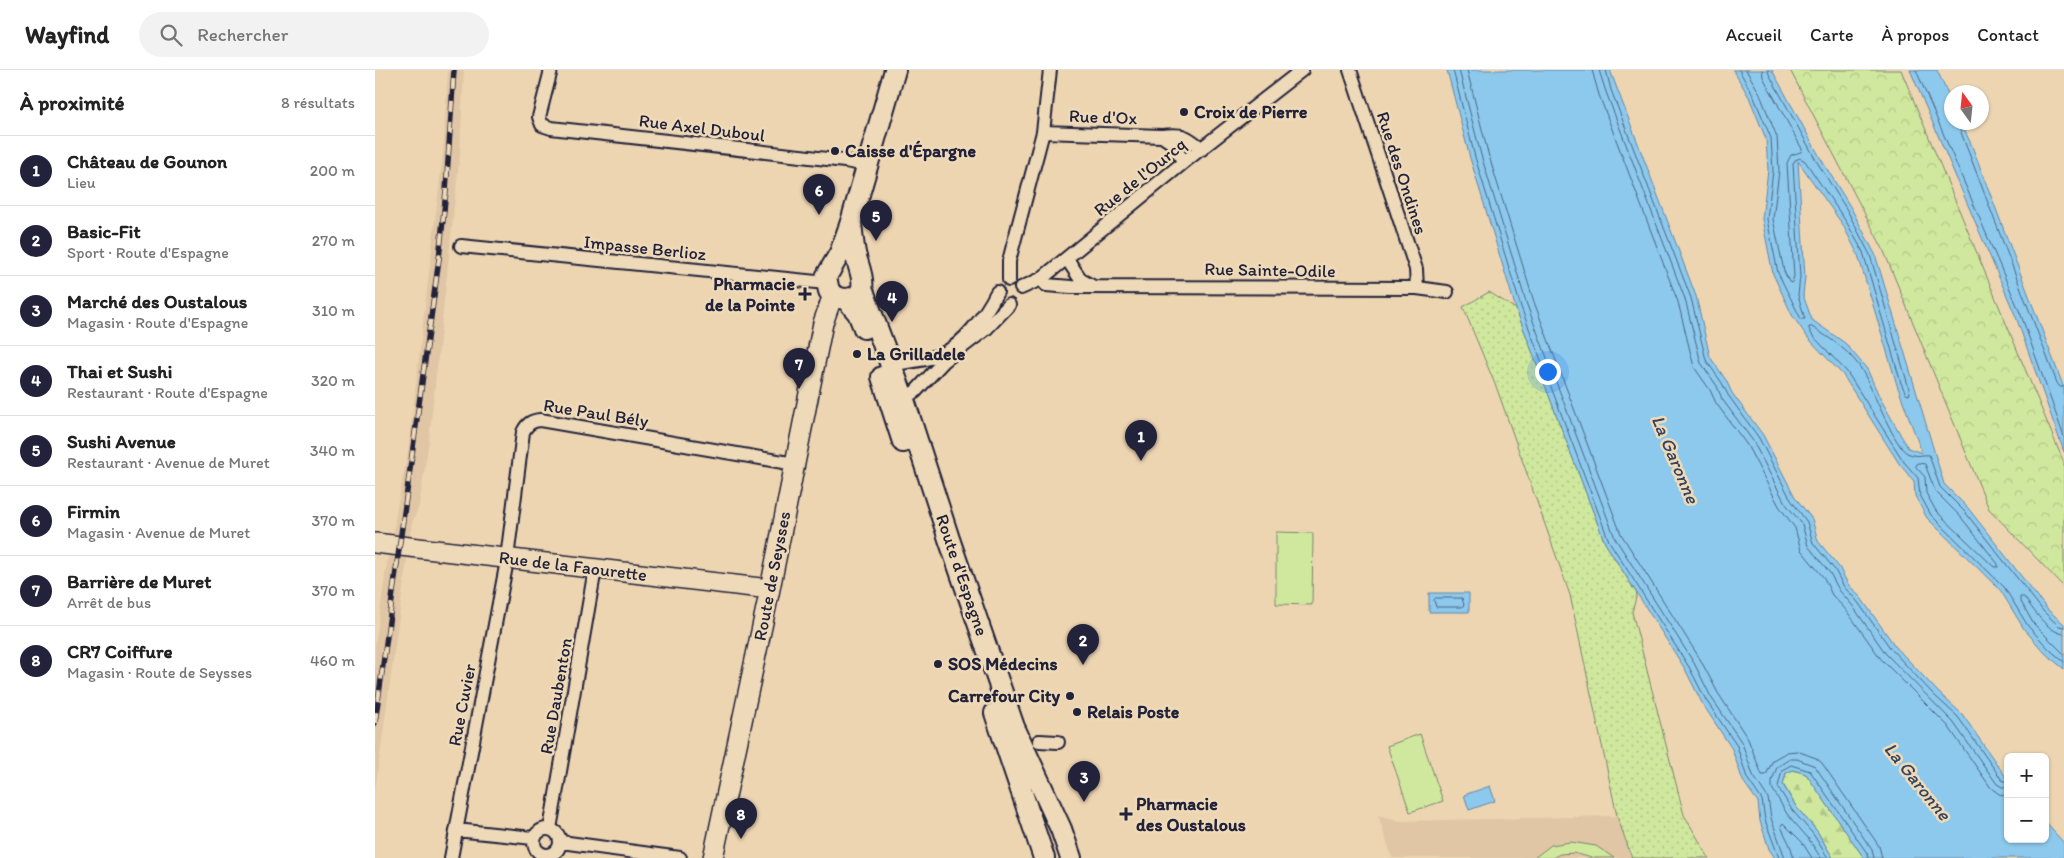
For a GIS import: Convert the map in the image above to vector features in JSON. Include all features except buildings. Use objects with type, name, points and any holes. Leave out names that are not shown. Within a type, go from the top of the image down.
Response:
[{"type":"main road","points":[[845,287],[848,262],[835,264],[851,222],[895,70]]},
{"type":"main road","name":"Route d'Espagne","points":[[851,222],[853,243],[845,287],[886,369],[949,539],[1014,727],[1061,829],[1071,858]]},
{"type":"main road","name":"Route de Seysses","points":[[713,858],[770,589],[823,324],[845,287]]},
{"type":"main road","name":"Route d'Espagne","points":[[896,396],[1044,858]]},
{"type":"main road","name":"Rue de la Faourette","points":[[375,543],[770,589]]},
{"type":"street","name":"Rue Axel Duboul","points":[[551,70],[539,117],[542,125],[551,128],[867,165]]},
{"type":"street","points":[[1009,280],[1009,261],[1043,132],[1050,70]]},
{"type":"street","name":"Rue de l'Ourcq","points":[[1021,288],[1041,279],[1067,259],[1184,162],[1302,70]]},
{"type":"street","name":"Rue des Ondines","points":[[1350,70],[1416,269],[1417,288]]},
{"type":"street","name":"Rue d'Ox","points":[[1043,132],[1162,136],[1180,134],[1189,138],[1202,149]]},
{"type":"street","name":"Rue d'Ox","points":[[1162,136],[1171,142],[1184,162]]},
{"type":"street","name":"Impasse Berlioz","points":[[461,246],[845,287]]},
{"type":"street","points":[[1067,259],[1081,280],[1092,286]]},
{"type":"street","name":"Rue Sainte-Odile","points":[[1041,279],[1047,285],[1071,287],[1417,288],[1447,292]]},
{"type":"street","points":[[886,369],[940,354],[955,344],[977,323],[986,312],[999,285],[1009,280],[1014,280],[1021,288],[1020,299],[1009,305],[986,329],[944,361],[915,392],[896,396]]},
{"type":"street","points":[[997,292],[1002,302],[1009,305]]},
{"type":"street","name":"Rue Paul Bély","points":[[507,559],[523,432],[532,420],[795,464]]},
{"type":"street","name":"Rue Cuvier","points":[[451,858],[507,559]]},
{"type":"street","name":"Rue Daubenton","points":[[550,829],[595,569]]},
{"type":"street","points":[[1039,741],[1058,742]]},
{"type":"street","points":[[543,829],[550,829],[558,834],[561,842],[555,853],[543,857],[534,849],[533,838],[537,832],[543,829]]},
{"type":"street","points":[[456,830],[533,838]]},
{"type":"street","points":[[561,842],[680,858]]},
{"type":"shaded area","points":[[448,70],[464,70],[460,153],[429,441],[419,506],[412,523],[375,791],[375,646],[388,556],[408,452],[443,153]]},
{"type":"shaded area","points":[[1378,815],[1401,821],[1617,816],[1632,858],[1392,858]]},
{"type":"green space","points":[[1790,70],[1901,70],[2064,463],[2064,587],[1989,509],[1883,249]]},
{"type":"green space","points":[[1489,292],[1516,309],[1605,543],[1637,594],[1632,612],[1684,815],[1709,858],[1632,858],[1617,816],[1570,595],[1497,389],[1463,307]]},
{"type":"green space","points":[[1276,532],[1313,533],[1312,605],[1276,604]]},
{"type":"green space","points":[[1420,734],[1443,801],[1410,812],[1387,746]]},
{"type":"green space","points":[[1793,770],[1806,774],[1864,858],[1833,858],[1817,831],[1797,808],[1783,784],[1786,773]]},
{"type":"green space","points":[[1571,842],[1596,846],[1614,858],[1592,858],[1574,853],[1560,854],[1552,858],[1534,858],[1551,845]]},
{"type":"water","name":"La Garonne","points":[[1447,70],[1610,70],[1696,296],[1710,357],[1726,380],[1732,393],[1763,435],[1795,497],[1812,519],[1818,541],[1839,567],[1848,584],[1861,598],[1895,646],[1938,692],[1962,714],[2004,774],[2004,843],[2049,843],[2049,826],[2064,843],[2064,858],[1864,858],[1806,774],[1793,770],[1786,773],[1783,785],[1797,808],[1817,831],[1833,858],[1775,858],[1769,849],[1760,821],[1758,802],[1743,781],[1732,749],[1702,703],[1685,669],[1605,543],[1516,309],[1470,158]]},
{"type":"water","points":[[1733,70],[1772,70],[1821,159],[1851,208],[1875,254],[1944,484],[1968,508],[2047,609],[2064,624],[2064,669],[2045,653],[2024,629],[2001,591],[1927,518],[1915,496],[1914,481],[1900,465],[1843,375],[1808,338],[1792,315],[1773,274],[1762,219],[1768,170],[1766,139],[1749,97]],"holes":[[[1798,161],[1843,225],[1858,255],[1897,385],[1922,453],[1908,448],[1880,398],[1867,369],[1845,343],[1812,320],[1803,295],[1805,277]]]},
{"type":"water","points":[[1910,70],[1937,70],[1944,86],[1944,130],[1964,130],[1972,146],[2064,388],[2064,452],[2016,317]]},
{"type":"water","points":[[1429,593],[1469,593],[1469,612],[1429,612]]},
{"type":"water","points":[[1490,786],[1495,801],[1469,810],[1464,795]]},
{"type":"railway","points":[[375,723],[439,259],[446,191],[454,70]]},
{"type":"place","name":"Croix de Pierre","points":[[1184,112]]},
{"type":"place","name":"Caisse d'Épargne","points":[[835,151]]},
{"type":"place","name":"Firmin","points":[[819,215]]},
{"type":"place","name":"Sushi Avenue","points":[[876,241]]},
{"type":"place","name":"Pharmacie de la Pointe","points":[[805,294]]},
{"type":"place","name":"Thai et Sushi","points":[[892,322]]},
{"type":"place","name":"La Grilladele","points":[[857,354]]},
{"type":"place","name":"Barrière de Muret","points":[[799,389]]},
{"type":"place","name":"Château de Gounon","points":[[1141,461]]},
{"type":"place","name":"SOS Médecins","points":[[938,664]]},
{"type":"place","name":"Basic-Fit","points":[[1083,665]]},
{"type":"place","name":"Carrefour City","points":[[1070,696]]},
{"type":"place","name":"Relais Poste","points":[[1077,712]]},
{"type":"place","name":"Marché des Oustalous","points":[[1084,802]]},
{"type":"place","name":"Pharmacie des Oustalous","points":[[1126,814]]},
{"type":"place","name":"CR7 Coiffure","points":[[741,839]]}]
